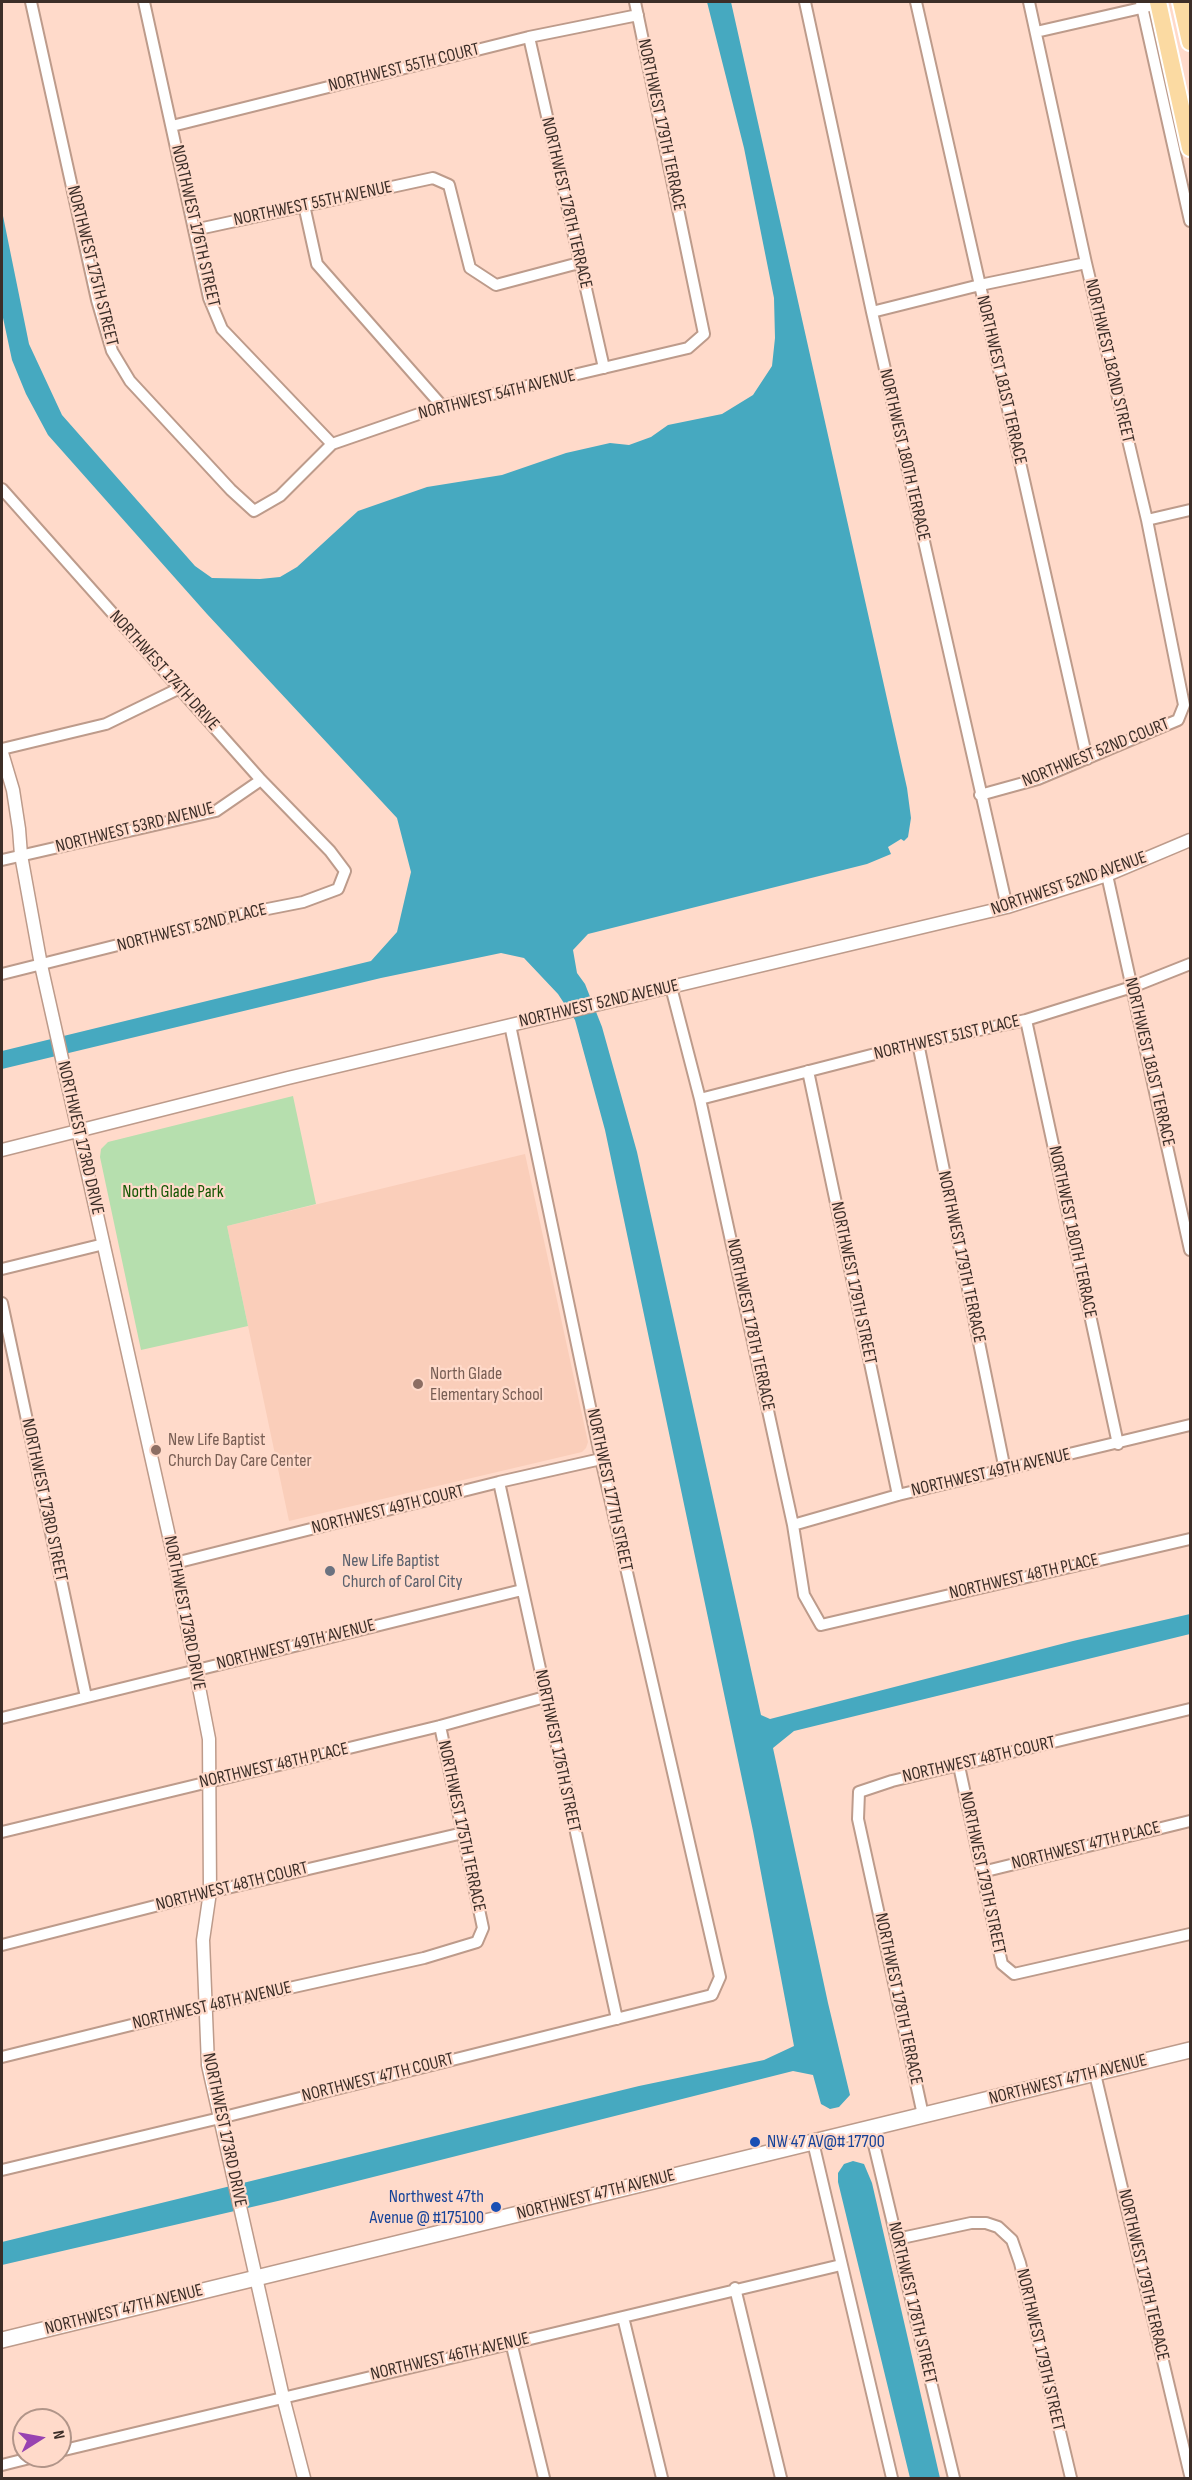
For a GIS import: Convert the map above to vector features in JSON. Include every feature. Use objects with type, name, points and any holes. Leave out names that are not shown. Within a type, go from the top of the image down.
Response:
[{"type":"main road","points":[[1163,3],[1189,35]]},
{"type":"main road","points":[[1163,3],[1189,35]]},
{"type":"main road","points":[[1163,3],[1191,148]]},
{"type":"main road","name":"NORTHWEST 47TH AVENUE","points":[[2,2340],[1191,2050]]},
{"type":"street","name":"NORTHWEST 175TH STREET","points":[[31,2],[97,300],[112,351],[130,381],[231,490]]},
{"type":"street","name":"NORTHWEST 176TH STREET","points":[[144,2],[209,298],[222,329],[332,444]]},
{"type":"street","name":"NORTHWEST 179TH TERRACE","points":[[635,2],[687,248]]},
{"type":"street","name":"NORTHWEST 180TH TERRACE","points":[[805,2],[872,312],[1007,907]]},
{"type":"street","name":"NORTHWEST 181ST TERRACE","points":[[916,2],[1086,759]]},
{"type":"street","name":"NORTHWEST 182ND STREET","points":[[1029,2],[1086,263],[1147,520],[1182,691],[1184,705],[1178,720]]},
{"type":"street","points":[[1036,32],[1163,3],[1191,221]]},
{"type":"street","name":"NORTHWEST 55TH COURT","points":[[172,126],[530,37],[638,15]]},
{"type":"street","name":"NORTHWEST 178TH TERRACE","points":[[530,37],[604,368]]},
{"type":"street","name":"NORTHWEST 55TH AVENUE","points":[[194,230],[433,178],[449,185],[470,268],[496,285],[579,263]]},
{"type":"street","points":[[304,205],[317,264],[442,406]]},
{"type":"street","name":"NORTHWEST 54TH AVENUE","points":[[231,490],[254,511],[280,496],[332,444],[442,406],[688,348],[704,334],[687,248]]},
{"type":"street","points":[[872,312],[980,285],[1086,263]]},
{"type":"street","name":"NORTHWEST 174TH DRIVE","points":[[2,489],[261,780],[330,851]]},
{"type":"street","points":[[1147,520],[1191,510]]},
{"type":"street","points":[[2,751],[106,724],[180,688]]},
{"type":"street","name":"NORTHWEST 52ND COURT","points":[[980,795],[1038,779],[1178,720]]},
{"type":"street","name":"NORTHWEST 173RD DRIVE","points":[[2,751],[13,790],[21,855],[41,965],[176,1563],[196,1669],[208,1739],[210,1781],[210,1892],[203,1940],[208,2065],[283,2397],[304,2478]]},
{"type":"street","name":"NORTHWEST 53RD AVENUE","points":[[2,860],[216,811],[261,780]]},
{"type":"street","name":"NORTHWEST 52ND AVENUE","points":[[2,1150],[510,1025],[1007,907],[1107,875],[1191,840]]},
{"type":"street","name":"NORTHWEST 52ND PLACE","points":[[2,974],[242,914],[303,902],[338,889],[345,871],[330,851]]},
{"type":"street","name":"NORTHWEST 181ST TERRACE","points":[[1107,875],[1191,1250]]},
{"type":"street","name":"NORTHWEST 51ST PLACE","points":[[700,1099],[918,1043],[1026,1020],[1132,987],[1191,964]]},
{"type":"street","name":"NORTHWEST 178TH TERRACE","points":[[671,987],[700,1099],[793,1525],[804,1596],[821,1625],[857,1615]]},
{"type":"street","name":"NORTHWEST 180TH TERRACE","points":[[1026,1020],[1118,1444]]},
{"type":"street","name":"NORTHWEST 177TH STREET","points":[[510,1025],[602,1459],[715,1954]]},
{"type":"street","name":"NORTHWEST 179TH TERRACE","points":[[918,1043],[1005,1470]]},
{"type":"street","name":"NORTHWEST 179TH STREET","points":[[808,1071],[898,1495]]},
{"type":"street","points":[[2,1269],[104,1244]]},
{"type":"street","name":"NORTHWEST 173RD STREET","points":[[2,1302],[86,1697]]},
{"type":"street","name":"NORTHWEST 49TH AVENUE","points":[[793,1525],[898,1495],[1191,1425]]},
{"type":"street","name":"NORTHWEST 49TH COURT","points":[[176,1563],[499,1482],[602,1459]]},
{"type":"street","name":"NORTHWEST 176TH STREET","points":[[499,1482],[616,2019]]},
{"type":"street","name":"NORTHWEST 48TH PLACE","points":[[857,1615],[1191,1539]]},
{"type":"street","name":"NORTHWEST 49TH AVENUE","points":[[2,1719],[196,1669],[522,1590]]},
{"type":"street","name":"NORTHWEST 48TH PLACE","points":[[2,1832],[440,1726],[545,1697]]},
{"type":"street","name":"NORTHWEST 48TH COURT","points":[[873,1883],[858,1819],[859,1792],[892,1781],[1191,1709]]},
{"type":"street","name":"NORTHWEST 175TH TERRACE","points":[[424,1958],[477,1942],[483,1928],[440,1726]]},
{"type":"street","name":"NORTHWEST 179TH STREET","points":[[959,1766],[1002,1965],[1014,1974],[1191,1934]]},
{"type":"street","name":"NORTHWEST 47TH PLACE","points":[[982,1872],[1191,1821]]},
{"type":"street","name":"NORTHWEST 48TH COURT","points":[[2,1945],[210,1892],[463,1833]]},
{"type":"street","name":"NORTHWEST 178TH TERRACE","points":[[873,1883],[923,2115]]},
{"type":"street","name":"NORTHWEST 47TH COURT","points":[[2,2169],[220,2118],[712,1995],[720,1977],[715,1954]]},
{"type":"street","name":"NORTHWEST 48TH AVENUE","points":[[2,2057],[204,2007],[424,1958]]},
{"type":"street","name":"NORTHWEST 179TH TERRACE","points":[[1095,2074],[1191,2475]]},
{"type":"street","name":"NORTHWEST 178TH STREET","points":[[870,2128],[954,2478]]},
{"type":"street","points":[[813,2142],[892,2478]]},
{"type":"street","name":"NORTHWEST 179TH STREET","points":[[897,2239],[971,2223],[986,2223],[998,2227],[1012,2240],[1020,2263],[1071,2478]]},
{"type":"street","name":"NORTHWEST 46TH AVENUE","points":[[72,2448],[623,2317],[735,2288],[841,2265]]},
{"type":"street","points":[[735,2288],[781,2478]]},
{"type":"street","points":[[623,2317],[662,2478]]},
{"type":"street","points":[[511,2342],[544,2478]]},
{"type":"shaded area","name":"North Glade Elementary School","points":[[525,1154],[588,1442],[586,1448],[582,1452],[289,1521],[227,1226]]},
{"type":"green space","name":"North Glade Park","points":[[293,1096],[316,1204],[227,1226],[248,1326],[141,1350],[100,1157],[101,1149],[108,1142]]},
{"type":"water","points":[[707,2],[731,2],[907,788],[911,818],[908,837],[888,847],[891,854],[867,864],[588,934],[573,950],[577,973],[585,984],[602,1027],[637,1152],[761,1715],[770,1719],[1073,1641],[1190,1614],[1190,1634],[794,1731],[773,1748],[850,2095],[839,2107],[830,2109],[821,2104],[813,2075],[793,2071],[282,2200],[2,2265],[2,2242],[639,2086],[764,2060],[794,2046],[753,1831],[605,1130],[575,1020],[558,994],[524,958],[501,953],[381,978],[2,1069],[2,1051],[371,961],[397,932],[411,872],[397,818],[207,614],[48,435],[26,394],[12,360],[2,313],[2,211],[29,344],[62,415],[195,566],[212,578],[280,577],[297,567],[358,511],[427,487],[502,475],[566,453],[610,443],[629,445],[651,437],[668,425],[722,414],[753,395],[772,366],[775,338],[774,298],[744,148]]},
{"type":"water","points":[[853,2161],[864,2164],[872,2183],[940,2478],[910,2478],[838,2182],[838,2173],[844,2164]]},
{"type":"place","name":"North Glade Elementary School","points":[[418,1384]]},
{"type":"place","name":"New Life Baptist Church Day Care Center","points":[[156,1450]]},
{"type":"place","name":"New Life Baptist Church of Carol City","points":[[330,1571]]},
{"type":"place","name":"NW 47 AV@# 17700","points":[[755,2142]]},
{"type":"place","name":"Northwest 47th Avenue @ #175100","points":[[496,2207]]}]
